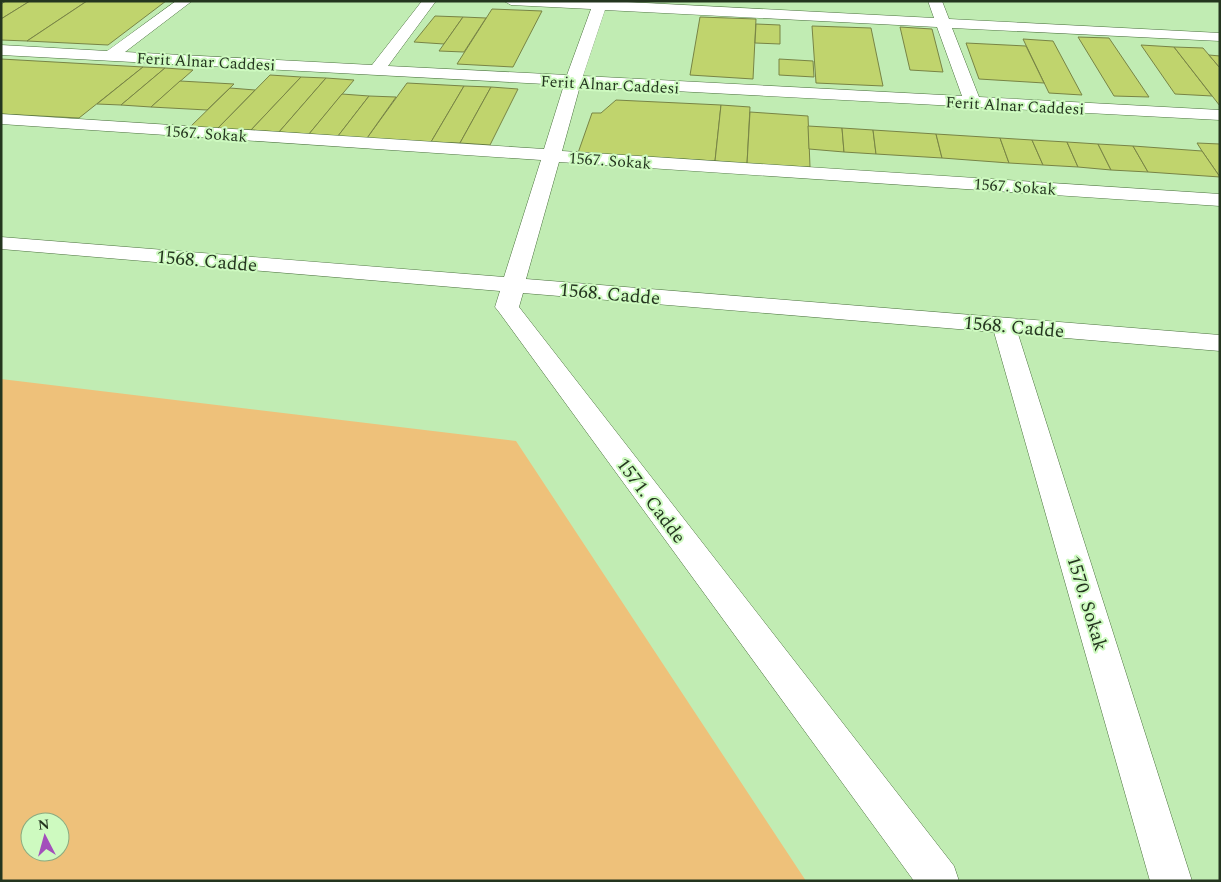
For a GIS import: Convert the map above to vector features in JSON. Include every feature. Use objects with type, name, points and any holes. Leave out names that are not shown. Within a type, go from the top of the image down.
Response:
[{"type":"street","points":[[110,56],[185,1]]},
{"type":"street","points":[[376,71],[429,1]]},
{"type":"street","points":[[511,1],[600,4],[944,24],[1220,37]]},
{"type":"street","points":[[935,1],[973,103]]},
{"type":"street","name":"1571. Cadde","points":[[600,4],[573,82],[507,307],[939,881]]},
{"type":"street","name":"Ferit Alnar Caddesi","points":[[1,50],[1220,115]]},
{"type":"street","name":"1567. Sokak","points":[[1,119],[1220,200]]},
{"type":"street","name":"1568. Cadde","points":[[1,243],[1220,343]]},
{"type":"street","name":"1570. Sokak","points":[[1004,326],[1171,881]]},
{"type":"shaded area","points":[[1,379],[516,441],[806,881],[1,881]]},
{"type":"building","points":[[6,1],[30,1],[1,19],[1,4]]},
{"type":"building","points":[[30,1],[87,1],[27,41],[1,40],[1,19]]},
{"type":"building","points":[[87,1],[166,1],[108,45],[27,41]]},
{"type":"building","points":[[492,9],[542,11],[513,67],[457,64]]},
{"type":"building","points":[[435,16],[463,17],[444,44],[414,42]]},
{"type":"building","points":[[463,17],[486,18],[464,52],[439,51]]},
{"type":"building","points":[[700,17],[756,19],[753,79],[690,75]]},
{"type":"building","points":[[756,24],[780,25],[780,44],[755,43]]},
{"type":"building","points":[[812,26],[871,28],[883,86],[816,83]]},
{"type":"building","points":[[900,27],[932,29],[943,72],[910,70]]},
{"type":"building","points":[[1078,37],[1109,38],[1149,97],[1114,96]]},
{"type":"building","points":[[1023,39],[1053,41],[1082,95],[1049,93]]},
{"type":"building","points":[[966,43],[1026,46],[1044,83],[979,79]]},
{"type":"building","points":[[1141,45],[1174,47],[1212,96],[1175,94]]},
{"type":"building","points":[[1174,47],[1203,48],[1220,68],[1220,106]]},
{"type":"building","points":[[1209,55],[1220,56],[1220,68]]},
{"type":"building","points":[[1,59],[143,67],[79,118],[1,114]]},
{"type":"building","points":[[779,59],[813,61],[814,77],[779,75]]},
{"type":"building","points":[[143,67],[165,68],[121,105],[97,104]]},
{"type":"building","points":[[165,68],[193,70],[151,107],[121,105]]},
{"type":"building","points":[[270,75],[301,77],[251,130],[217,129]]},
{"type":"building","points":[[301,77],[326,78],[279,132],[251,130]]},
{"type":"building","points":[[326,78],[354,80],[309,134],[279,132]]},
{"type":"building","points":[[180,81],[234,84],[207,110],[151,107]]},
{"type":"building","points":[[407,83],[464,86],[431,142],[367,138]]},
{"type":"building","points":[[464,86],[491,87],[460,143],[431,142]]},
{"type":"building","points":[[491,87],[518,89],[490,145],[460,143]]},
{"type":"building","points":[[230,88],[255,90],[217,129],[190,127]]},
{"type":"building","points":[[342,94],[369,96],[338,136],[309,134]]},
{"type":"building","points":[[369,96],[396,97],[367,138],[338,136]]},
{"type":"building","points":[[616,100],[721,105],[715,161],[578,153],[592,113],[601,113]]},
{"type":"building","points":[[721,105],[750,107],[747,164],[715,161]]},
{"type":"building","points":[[750,112],[808,116],[810,167],[747,164]]},
{"type":"building","points":[[808,126],[842,128],[844,152],[809,149]]},
{"type":"building","points":[[842,128],[873,130],[876,154],[844,152]]},
{"type":"building","points":[[873,130],[936,134],[942,158],[876,154]]},
{"type":"building","points":[[936,134],[1000,138],[1009,163],[942,158]]},
{"type":"building","points":[[1000,138],[1032,140],[1043,165],[1009,163]]},
{"type":"building","points":[[1032,140],[1067,142],[1078,167],[1043,165]]},
{"type":"building","points":[[1067,142],[1098,144],[1111,170],[1078,167]]},
{"type":"building","points":[[1197,143],[1220,144],[1220,177],[1202,151]]},
{"type":"building","points":[[1098,144],[1133,146],[1148,172],[1111,170]]},
{"type":"building","points":[[1133,146],[1202,151],[1220,177],[1148,172]]}]
